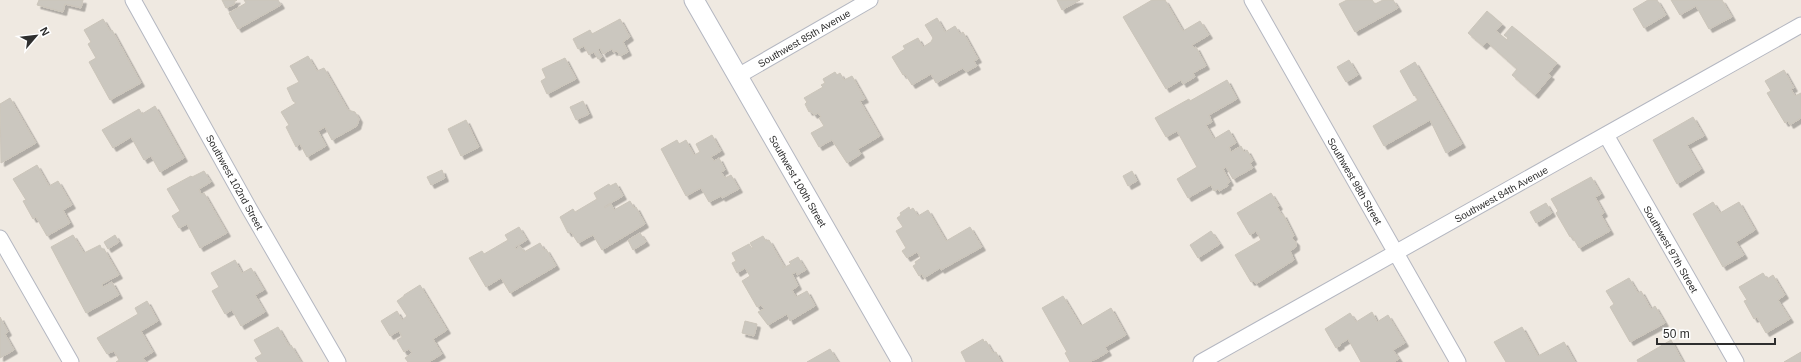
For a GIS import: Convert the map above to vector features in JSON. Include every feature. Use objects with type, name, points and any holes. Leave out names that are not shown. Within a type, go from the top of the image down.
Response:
[{"type":"street","name":"Southwest 102nd Street","points":[[134,0],[250,210],[338,362]]},
{"type":"street","name":"Southwest 100th Street","points":[[694,0],[902,362]]},
{"type":"street","name":"Southwest 85th Avenue","points":[[738,76],[870,0]]},
{"type":"street","name":"Southwest 98th Street","points":[[1252,0],[1458,362]]},
{"type":"street","name":"Southwest 84th Avenue","points":[[1201,362],[1801,25]]},
{"type":"street","name":"Southwest 97th Street","points":[[1606,135],[1736,362]]},
{"type":"street","points":[[0,238],[71,362]]},
{"type":"building","points":[[39,0],[83,0],[81,8],[65,4],[63,12],[37,5]]},
{"type":"building","points":[[222,0],[237,0],[234,2],[235,4],[226,8]]},
{"type":"building","points":[[244,0],[278,0],[281,5],[238,29],[229,13],[246,3]]},
{"type":"building","points":[[1057,0],[1080,0],[1062,10]]},
{"type":"building","points":[[1152,0],[1165,0],[1183,31],[1200,21],[1209,35],[1192,45],[1194,48],[1196,47],[1206,66],[1193,73],[1195,77],[1183,84],[1181,80],[1166,89],[1123,17]]},
{"type":"building","points":[[1347,0],[1372,0],[1375,4],[1383,0],[1393,0],[1398,8],[1355,32],[1339,4]]},
{"type":"building","points":[[1648,0],[1657,0],[1666,15],[1644,28],[1633,9]]},
{"type":"building","points":[[1671,0],[1722,0],[1732,17],[1709,29],[1696,6],[1680,15]]},
{"type":"building","points":[[1487,11],[1502,24],[1496,31],[1507,40],[1508,38],[1504,35],[1512,26],[1557,63],[1548,74],[1551,76],[1535,95],[1512,75],[1517,69],[1487,42],[1483,46],[1468,33]]},
{"type":"building","points":[[937,18],[945,32],[955,26],[960,34],[963,32],[978,59],[974,61],[977,66],[966,72],[963,68],[936,83],[931,74],[912,85],[905,74],[903,75],[892,57],[905,49],[903,46],[918,38],[923,47],[931,42],[933,38],[925,25]]},
{"type":"building","points":[[103,19],[110,31],[112,30],[141,83],[110,100],[89,62],[96,58],[88,44],[91,42],[84,30]]},
{"type":"building","points":[[620,19],[630,37],[623,42],[628,52],[620,56],[617,51],[613,52],[612,49],[603,54],[600,48],[598,50],[602,57],[598,59],[594,52],[589,55],[584,46],[578,49],[573,39],[590,30],[592,34]]},
{"type":"building","points":[[308,56],[317,71],[324,68],[348,110],[355,112],[359,119],[357,126],[332,140],[325,127],[318,131],[326,146],[307,157],[300,144],[296,147],[286,127],[289,125],[281,112],[296,103],[293,101],[287,88],[299,82],[290,66]]},
{"type":"building","points":[[565,58],[576,79],[547,94],[541,81],[546,78],[542,69]]},
{"type":"building","points":[[1349,60],[1358,75],[1346,82],[1337,67]]},
{"type":"building","points":[[1415,62],[1462,144],[1446,153],[1430,120],[1384,146],[1373,126],[1418,100],[1415,95],[1414,96],[1400,71]]},
{"type":"building","points":[[1784,70],[1794,88],[1791,89],[1795,96],[1801,93],[1801,118],[1790,125],[1788,121],[1785,123],[1767,93],[1771,91],[1765,81]]},
{"type":"building","points":[[835,72],[837,75],[840,73],[844,80],[852,76],[865,99],[860,101],[880,136],[858,149],[861,154],[847,163],[832,140],[819,147],[811,133],[824,126],[818,113],[814,115],[811,111],[809,112],[805,104],[807,102],[804,98],[823,87],[821,85],[825,83],[823,79]]},
{"type":"building","points":[[1227,80],[1237,99],[1209,115],[1212,122],[1206,125],[1214,139],[1229,130],[1236,143],[1229,147],[1231,152],[1241,146],[1244,152],[1247,150],[1253,161],[1250,163],[1253,168],[1233,179],[1226,167],[1223,169],[1230,182],[1227,184],[1228,186],[1219,191],[1218,189],[1214,191],[1211,185],[1188,198],[1177,179],[1197,167],[1177,131],[1166,137],[1155,118],[1189,99],[1190,101]]},
{"type":"building","points":[[10,98],[36,143],[1,163],[0,104]]},
{"type":"building","points":[[583,101],[589,114],[576,120],[570,107]]},
{"type":"building","points":[[155,106],[184,158],[160,172],[151,156],[144,160],[131,137],[113,148],[102,130],[139,109],[142,114]]},
{"type":"building","points":[[1693,117],[1704,136],[1687,145],[1701,169],[1677,184],[1653,140]]},
{"type":"building","points":[[466,120],[479,147],[461,156],[448,129]]},
{"type":"building","points":[[712,135],[721,151],[711,157],[714,161],[719,158],[725,170],[721,172],[725,178],[731,175],[739,189],[722,198],[721,196],[709,202],[701,188],[686,196],[661,149],[677,140],[679,144],[686,140],[694,155],[700,152],[696,144]]},
{"type":"building","points":[[37,165],[49,186],[58,181],[72,205],[63,210],[70,223],[47,236],[36,217],[33,219],[23,201],[26,200],[13,179]]},
{"type":"building","points":[[442,170],[445,178],[431,185],[427,177]]},
{"type":"building","points":[[204,171],[211,182],[199,189],[201,194],[204,193],[227,233],[200,248],[187,224],[179,228],[172,216],[180,211],[167,189]]},
{"type":"building","points":[[1132,171],[1137,181],[1128,186],[1123,176]]},
{"type":"building","points":[[1591,177],[1601,194],[1595,197],[1604,213],[1601,215],[1610,231],[1579,248],[1572,236],[1570,237],[1556,213],[1558,211],[1551,199]]},
{"type":"building","points":[[616,183],[623,196],[604,207],[605,208],[611,204],[614,210],[630,201],[634,208],[636,207],[645,224],[602,250],[593,235],[578,243],[571,232],[568,233],[560,217],[573,209],[575,212],[597,199],[594,193],[609,184],[610,186]]},
{"type":"building","points":[[1271,193],[1279,206],[1277,207],[1282,215],[1283,214],[1294,236],[1292,238],[1296,242],[1296,247],[1290,251],[1294,260],[1256,284],[1254,281],[1251,282],[1235,255],[1261,240],[1256,231],[1250,235],[1237,213]]},
{"type":"building","points":[[1713,202],[1720,213],[1739,202],[1755,230],[1736,242],[1744,255],[1723,267],[1693,214]]},
{"type":"building","points":[[1546,203],[1552,213],[1536,223],[1530,212]]},
{"type":"building","points":[[909,207],[910,210],[913,208],[918,216],[928,210],[946,241],[970,227],[982,247],[941,270],[940,268],[924,278],[922,274],[919,276],[913,266],[916,264],[915,262],[921,258],[917,252],[907,258],[902,251],[906,248],[896,231],[903,227],[897,218],[901,215],[900,213]]},
{"type":"building","points":[[519,227],[527,240],[515,247],[516,249],[520,246],[524,252],[540,243],[544,250],[546,249],[556,266],[510,293],[501,278],[486,287],[469,258],[482,251],[484,254],[508,240],[505,235]]},
{"type":"building","points":[[1211,231],[1220,244],[1198,258],[1190,245]]},
{"type":"building","points":[[640,233],[646,242],[633,250],[628,240]]},
{"type":"building","points":[[73,235],[84,253],[100,245],[102,250],[104,249],[119,275],[102,284],[103,287],[112,282],[119,295],[86,313],[51,247]]},
{"type":"building","points":[[115,235],[119,242],[108,249],[104,242]]},
{"type":"building","points":[[763,236],[766,241],[769,240],[784,266],[782,267],[783,268],[791,264],[789,262],[798,257],[806,270],[797,275],[796,272],[792,274],[798,286],[792,290],[796,297],[807,291],[815,306],[790,321],[787,314],[768,325],[758,312],[764,309],[761,305],[757,307],[742,281],[750,276],[745,268],[737,273],[732,263],[736,261],[732,253],[749,244],[752,249],[753,248],[750,243]]},
{"type":"building","points":[[235,260],[242,273],[251,268],[264,290],[255,295],[265,312],[241,326],[232,310],[225,314],[212,291],[219,287],[211,273]]},
{"type":"building","points":[[1763,273],[1767,279],[1773,275],[1785,295],[1778,300],[1790,319],[1766,333],[1757,317],[1754,319],[1744,301],[1747,300],[1739,287]]},
{"type":"building","points":[[1629,278],[1638,293],[1641,291],[1651,309],[1655,306],[1665,323],[1630,342],[1610,307],[1614,304],[1606,291]]},
{"type":"building","points":[[420,285],[447,330],[433,339],[442,354],[429,362],[408,362],[405,358],[412,353],[409,349],[404,352],[397,340],[402,337],[399,331],[390,336],[381,321],[397,311],[402,320],[407,316],[397,301]]},
{"type":"building","points":[[1063,296],[1081,326],[1111,308],[1126,335],[1105,347],[1108,352],[1098,358],[1089,362],[1070,362],[1065,353],[1067,352],[1042,308]]},
{"type":"building","points":[[147,301],[158,321],[141,331],[153,352],[143,358],[146,362],[116,362],[119,360],[114,351],[107,354],[97,338],[138,314],[135,308]]},
{"type":"building","points":[[1372,312],[1377,322],[1388,315],[1405,343],[1393,350],[1399,359],[1394,362],[1361,362],[1348,339],[1336,348],[1325,329],[1350,313],[1356,322]]},
{"type":"building","points":[[0,317],[8,332],[5,334],[14,350],[0,358]]},
{"type":"building","points":[[745,321],[757,324],[754,336],[742,333]]},
{"type":"building","points":[[278,327],[289,346],[291,345],[301,362],[258,362],[255,358],[262,354],[254,340]]},
{"type":"building","points":[[1522,327],[1538,356],[1564,342],[1575,362],[1506,362],[1494,342]]},
{"type":"building","points":[[983,339],[984,342],[986,341],[993,353],[996,352],[1001,362],[966,362],[961,352]]},
{"type":"building","points":[[1671,340],[1683,362],[1638,362],[1637,360]]},
{"type":"building","points":[[830,349],[838,362],[807,362]]},
{"type":"building","points":[[1801,352],[1801,362],[1784,362]]}]
